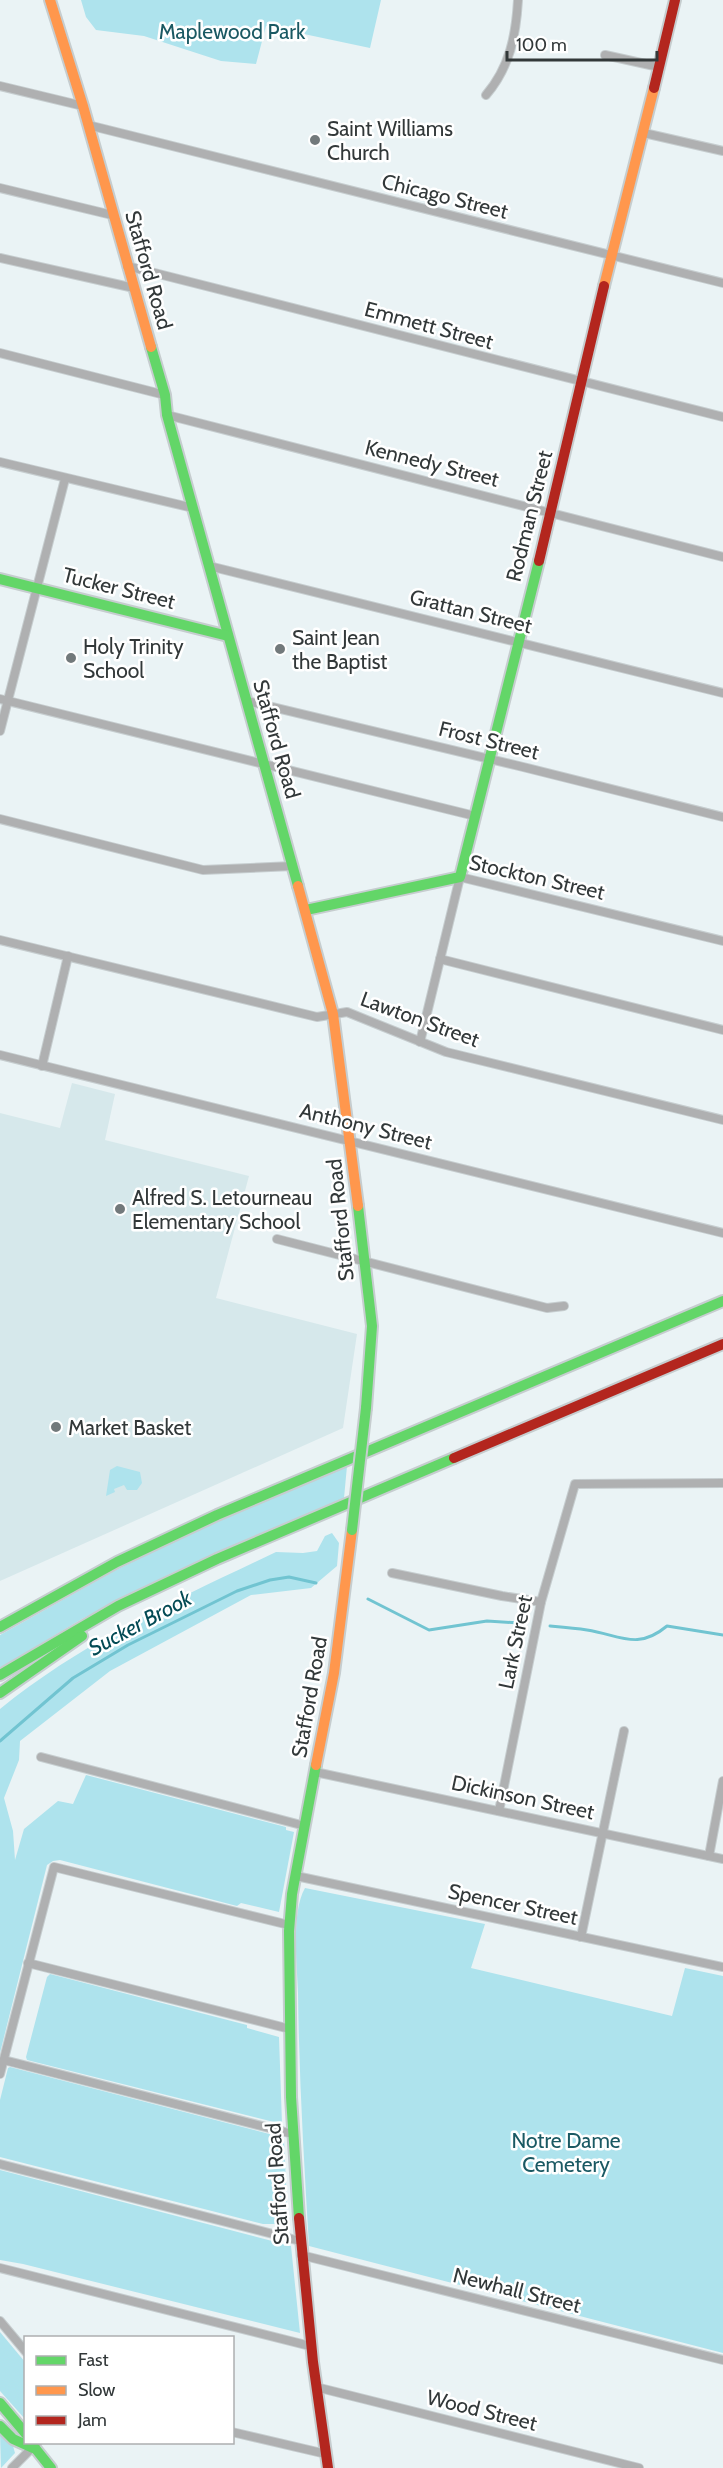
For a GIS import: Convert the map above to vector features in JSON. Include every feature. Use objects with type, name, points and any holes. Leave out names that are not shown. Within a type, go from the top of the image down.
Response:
[{"type":"main road","name":"Stafford Road","points":[[50,0],[83,106],[112,215],[165,395],[167,415],[333,1014],[351,1142],[372,1326],[366,1408],[334,1673],[289,1925],[293,2134],[300,2241],[310,2346],[328,2468]]},
{"type":"main road","name":"Rodman Street","points":[[460,877],[552,511],[611,256],[644,133],[675,0]]},
{"type":"main road","name":"Tucker Street","points":[[0,579],[228,636]]},
{"type":"main road","name":"Stockton Street","points":[[306,910],[460,877]]},
{"type":"main road","points":[[0,1617],[249,1500],[723,1301]]},
{"type":"main road","points":[[0,1675],[118,1606],[250,1544],[723,1344]]},
{"type":"main road","points":[[0,1693],[83,1635],[250,1544]]},
{"type":"main road","points":[[0,1627],[85,1578]]},
{"type":"main road","points":[[0,2403],[24,2432]]},
{"type":"main road","points":[[0,2426],[13,2439],[24,2442]]},
{"type":"main road","points":[[34,2444],[51,2468]]},
{"type":"street","points":[[486,95],[497,82],[507,63],[516,24],[518,0]]},
{"type":"street","points":[[605,55],[659,67]]},
{"type":"street","points":[[0,86],[83,106]]},
{"type":"street","name":"Chicago Street","points":[[88,125],[723,283]]},
{"type":"street","points":[[644,133],[723,151]]},
{"type":"street","points":[[0,188],[112,215]]},
{"type":"street","points":[[0,258],[134,288]]},
{"type":"street","name":"Emmett Street","points":[[127,266],[723,417]]},
{"type":"street","points":[[0,353],[165,395]]},
{"type":"street","name":"Kennedy Street","points":[[167,415],[552,511],[723,557]]},
{"type":"street","points":[[0,462],[193,507]]},
{"type":"street","points":[[0,731],[4,700],[38,588],[66,479]]},
{"type":"street","name":"Grattan Street","points":[[209,566],[723,693]]},
{"type":"street","points":[[4,700],[475,816]]},
{"type":"street","name":"Frost Street","points":[[247,701],[489,758],[723,817]]},
{"type":"street","points":[[0,819],[203,870],[293,866]]},
{"type":"street","name":"Stockton Street","points":[[460,877],[723,941]]},
{"type":"street","name":"Rodman Street","points":[[420,1042],[460,877]]},
{"type":"street","name":"Lawton Street","points":[[0,940],[317,1017],[347,1011],[420,1042],[468,1057],[723,1120]]},
{"type":"street","points":[[42,1065],[68,956]]},
{"type":"street","points":[[440,959],[723,1030]]},
{"type":"street","name":"Anthony Street","points":[[0,1055],[723,1233]]},
{"type":"street","points":[[277,1239],[547,1308],[564,1306]]},
{"type":"street","name":"Lark Street","points":[[500,1811],[541,1602],[575,1484],[723,1483]]},
{"type":"street","points":[[392,1573],[541,1602]]},
{"type":"street","points":[[581,1936],[624,1731]]},
{"type":"street","points":[[41,1757],[305,1826]]},
{"type":"street","name":"Dickinson Street","points":[[315,1772],[723,1859]]},
{"type":"street","points":[[709,1856],[723,1781]]},
{"type":"street","points":[[0,2074],[54,1867],[289,1925]]},
{"type":"street","name":"Spencer Street","points":[[296,1876],[723,1967]]},
{"type":"street","points":[[28,1963],[290,2029]]},
{"type":"street","points":[[3,2060],[293,2134]]},
{"type":"street","points":[[0,2164],[300,2241]]},
{"type":"street","name":"Newhall Street","points":[[302,2255],[723,2360]]},
{"type":"street","points":[[0,2268],[310,2346]]},
{"type":"street","points":[[0,2321],[24,2350]]},
{"type":"street","name":"Wood Street","points":[[316,2387],[639,2468]]},
{"type":"street","points":[[234,2432],[326,2454]]},
{"type":"street","points":[[12,2468],[34,2444]]},
{"type":"shaded area","points":[[72,1083],[115,1094],[105,1140],[249,1176],[216,1298],[357,1334],[343,1428],[0,1581],[0,1113],[60,1128]]},
{"type":"green space","name":"Maplewood Park","points":[[81,0],[381,0],[370,48],[266,26],[256,64],[221,61],[144,36],[96,30],[86,17]]},
{"type":"green space","points":[[117,1466],[140,1472],[142,1483],[137,1490],[127,1490],[124,1485],[114,1489],[115,1492],[106,1496],[110,1470]]},
{"type":"green space","points":[[347,1466],[344,1498],[172,1573],[82,1619],[0,1668],[0,1635],[116,1570],[187,1535]]},
{"type":"green space","points":[[332,1533],[339,1543],[337,1566],[311,1588],[251,1595],[110,1671],[20,1741],[19,1760],[4,1798],[13,1831],[15,1860],[24,1829],[58,1801],[73,1804],[86,1775],[286,1827],[286,1830],[294,1832],[279,1912],[241,1903],[237,1906],[60,1860],[53,1861],[47,1865],[0,2053],[0,1709],[64,1663],[133,1622],[276,1552],[317,1551],[325,1536]]},
{"type":"green space","name":"Notre Dame Cemetery","points":[[305,1888],[485,1924],[471,1968],[672,2016],[685,1968],[723,1976],[723,2353],[309,2246],[296,1939],[298,1911]]},
{"type":"green space","points":[[50,1974],[247,2025],[247,2028],[279,2037],[282,2124],[27,2060],[47,1977]]},
{"type":"green space","points":[[10,2067],[281,2137],[284,2140],[288,2224],[263,2224],[0,2157],[0,2100]]},
{"type":"green space","points":[[0,2170],[291,2246],[300,2333],[0,2260]]},
{"type":"green space","points":[[0,2332],[24,2361],[24,2418],[0,2391]]},
{"type":"green space","points":[[0,2433],[13,2446],[15,2453],[1,2468]]},
{"type":"waterway","name":"Sucker Brook","points":[[0,1741],[73,1678],[128,1645],[237,1591],[270,1580],[289,1577],[316,1583]]},
{"type":"waterway","name":"Sucker Brook","points":[[368,1599],[429,1630],[487,1621],[520,1623]]},
{"type":"waterway","name":"Sucker Brook","points":[[550,1626],[587,1630],[637,1640],[656,1634],[667,1626],[723,1635]]},
{"type":"traffic: fast","points":[[151,347],[165,395],[167,415],[298,886]]},
{"type":"traffic: fast","points":[[306,910],[460,877],[539,561]]},
{"type":"traffic: fast","points":[[0,579],[228,636]]},
{"type":"traffic: fast","points":[[358,1206],[372,1326],[366,1408]]},
{"type":"traffic: fast","points":[[0,1627],[117,1562],[217,1515],[723,1301]]},
{"type":"traffic: fast","points":[[352,1530],[366,1408]]},
{"type":"traffic: fast","points":[[0,1675],[118,1606],[217,1559],[454,1458]]},
{"type":"traffic: fast","points":[[0,1693],[82,1636]]},
{"type":"traffic: fast","points":[[299,2218],[291,2097],[289,1931],[292,1894],[316,1765]]},
{"type":"traffic: fast","points":[[0,2403],[24,2432]]},
{"type":"traffic: fast","points":[[0,2426],[13,2439],[24,2444]]},
{"type":"traffic: fast","points":[[24,2444],[33,2448]]},
{"type":"traffic: fast","points":[[32,2444],[51,2468]]},
{"type":"traffic: slow","points":[[50,0],[83,106],[151,347]]},
{"type":"traffic: slow","points":[[604,286],[654,88]]},
{"type":"traffic: slow","points":[[298,886],[333,1014],[358,1206]]},
{"type":"traffic: slow","points":[[316,1765],[334,1673],[352,1530]]},
{"type":"traffic: jam","points":[[654,88],[675,0]]},
{"type":"traffic: jam","points":[[539,561],[604,286]]},
{"type":"traffic: jam","points":[[454,1458],[723,1344]]},
{"type":"traffic: jam","points":[[299,2218],[313,2362],[328,2468]]},
{"type":"place","name":"Saint Williams Church","points":[[315,140]]},
{"type":"place","name":"Saint Jean the Baptist","points":[[280,649]]},
{"type":"place","name":"Holy Trinity School","points":[[71,658]]},
{"type":"place","name":"Alfred S. Letourneau Elementary School","points":[[120,1209]]},
{"type":"place","name":"Market Basket","points":[[56,1427]]}]
